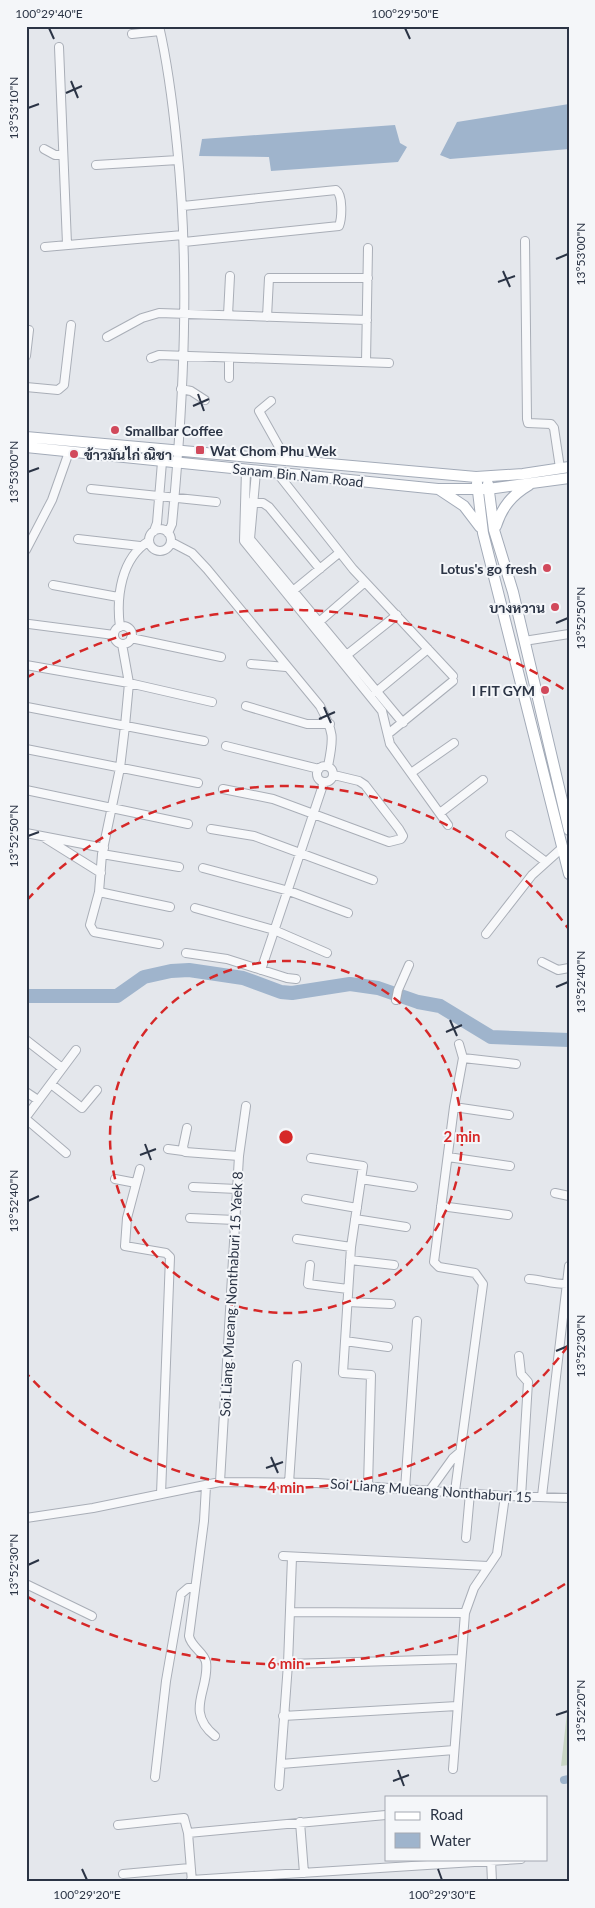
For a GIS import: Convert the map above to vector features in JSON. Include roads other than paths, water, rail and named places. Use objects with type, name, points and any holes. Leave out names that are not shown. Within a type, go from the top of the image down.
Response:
[{"type":"main road","name":"Sanam Bin Nam Road","points":[[26,437],[487,478],[564,468]]},
{"type":"main road","name":"Sanam Bin Nam Road","points":[[26,447],[438,489],[477,490],[569,478]]},
{"type":"main road","points":[[235,469],[237,456]]},
{"type":"main road","points":[[251,471],[256,458]]},
{"type":"main road","points":[[476,477],[483,533],[569,874]]},
{"type":"main road","points":[[487,478],[494,530],[564,795],[569,830]]},
{"type":"main road","points":[[494,530],[500,513],[512,497],[532,483]]},
{"type":"main road","points":[[438,489],[464,506],[475,518],[483,533]]},
{"type":"street","points":[[132,34],[160,29],[183,206],[183,357],[178,464],[172,524],[168,533]]},
{"type":"street","points":[[59,47],[66,244]]},
{"type":"street","points":[[44,149],[55,155],[63,155]]},
{"type":"street","points":[[96,165],[178,160]]},
{"type":"street","points":[[45,247],[339,226],[341,218],[340,195],[336,190],[183,206]]},
{"type":"street","points":[[525,241],[527,419],[528,423],[552,424],[564,468]]},
{"type":"street","points":[[366,362],[368,248]]},
{"type":"street","points":[[228,315],[230,276]]},
{"type":"street","points":[[267,317],[269,278],[368,278]]},
{"type":"street","points":[[107,337],[142,318],[159,313],[367,320]]},
{"type":"street","points":[[26,387],[58,390],[64,385],[72,324]]},
{"type":"street","points":[[26,356],[29,330]]},
{"type":"street","points":[[151,358],[159,355],[228,359],[389,363]]},
{"type":"street","points":[[228,359],[229,378]]},
{"type":"street","points":[[181,389],[191,391],[205,400]]},
{"type":"street","points":[[270,401],[259,411],[287,461]]},
{"type":"street","points":[[26,550],[52,500],[69,452]]},
{"type":"street","points":[[114,635],[120,627],[118,597],[128,565],[140,546],[149,541],[157,523],[162,462]]},
{"type":"street","points":[[251,471],[246,502],[247,540],[344,657],[385,710],[403,723]]},
{"type":"street","points":[[247,540],[255,503],[251,471]]},
{"type":"street","points":[[278,474],[339,553],[428,649],[453,679],[388,734]]},
{"type":"street","points":[[91,489],[216,502]]},
{"type":"street","points":[[246,502],[263,503],[269,507],[320,569]]},
{"type":"street","points":[[154,531],[161,529],[168,533],[171,542],[192,552],[320,706],[330,724],[333,744],[328,766]]},
{"type":"street","points":[[78,539],[140,546]]},
{"type":"street","points":[[149,541],[151,547],[160,551],[167,548],[171,542]]},
{"type":"street","points":[[294,590],[339,553]]},
{"type":"street","points":[[278,578],[294,590],[344,657],[376,692],[385,710],[390,744],[448,825]]},
{"type":"street","points":[[319,622],[365,582]]},
{"type":"street","points":[[53,586],[118,597]]},
{"type":"street","points":[[344,657],[396,615]]},
{"type":"street","points":[[29,624],[114,635]]},
{"type":"street","points":[[120,627],[129,629],[131,638]]},
{"type":"street","points":[[524,641],[569,634]]},
{"type":"street","points":[[114,635],[115,640],[122,644],[128,642],[131,638]]},
{"type":"street","points":[[131,638],[221,657]]},
{"type":"street","points":[[122,644],[128,683],[125,726],[120,768],[103,850],[100,892],[90,925],[94,932],[159,944]]},
{"type":"street","points":[[376,692],[428,649]]},
{"type":"street","points":[[251,664],[286,667]]},
{"type":"street","points":[[26,665],[128,683],[212,702]]},
{"type":"street","points":[[246,706],[307,724],[330,724]]},
{"type":"street","points":[[27,707],[204,741]]},
{"type":"street","points":[[411,773],[454,743]]},
{"type":"street","points":[[226,746],[319,770],[328,766]]},
{"type":"street","points":[[26,749],[198,783]]},
{"type":"street","points":[[223,789],[273,799],[389,842],[401,839],[402,836],[399,829],[365,785],[334,775],[328,766]]},
{"type":"street","points":[[319,770],[319,779],[324,782],[331,780],[334,775]]},
{"type":"street","points":[[440,813],[483,780]]},
{"type":"street","points":[[261,970],[324,782]]},
{"type":"street","points":[[26,790],[188,824]]},
{"type":"street","points":[[211,829],[254,836],[302,852],[373,880]]},
{"type":"street","points":[[26,833],[180,867]]},
{"type":"street","points":[[510,835],[546,862]]},
{"type":"street","points":[[43,837],[100,874]]},
{"type":"street","points":[[486,934],[525,883],[562,848]]},
{"type":"street","points":[[204,868],[289,891],[348,914]]},
{"type":"street","points":[[100,892],[170,907]]},
{"type":"street","points":[[195,908],[274,930],[327,953]]},
{"type":"street","points":[[186,953],[228,958],[261,970],[296,979]]},
{"type":"street","points":[[542,962],[558,970],[569,968]]},
{"type":"street","points":[[397,996],[410,965]]},
{"type":"street","points":[[26,1040],[62,1068]]},
{"type":"street","points":[[455,1491],[483,1284],[475,1273],[440,1267],[434,1262],[454,1107],[463,1058],[459,1044]]},
{"type":"street","points":[[66,1153],[26,1118],[76,1050]]},
{"type":"street","points":[[463,1058],[516,1064]]},
{"type":"street","points":[[51,1084],[82,1108],[98,1090]]},
{"type":"street","points":[[26,1092],[38,1100]]},
{"type":"street","name":"Soi Liang Mueang Nonthaburi 15 Yaek 8","points":[[220,1482],[239,1156],[246,1106]]},
{"type":"street","points":[[454,1107],[509,1115]]},
{"type":"street","points":[[183,1151],[187,1128]]},
{"type":"street","points":[[168,1149],[239,1156]]},
{"type":"street","points":[[448,1157],[510,1166]]},
{"type":"street","points":[[311,1158],[363,1166],[351,1247],[346,1302],[343,1373],[372,1375],[368,1486]]},
{"type":"street","points":[[140,1169],[127,1218],[124,1246],[166,1253],[170,1257],[161,1494]]},
{"type":"street","points":[[115,1179],[136,1183]]},
{"type":"street","points":[[361,1179],[413,1187]]},
{"type":"street","points":[[193,1187],[237,1189]]},
{"type":"street","points":[[555,1193],[569,1196]]},
{"type":"street","points":[[306,1199],[357,1208]]},
{"type":"street","points":[[441,1206],[508,1215]]},
{"type":"street","points":[[190,1218],[235,1220]]},
{"type":"street","points":[[355,1219],[406,1227]]},
{"type":"street","points":[[297,1239],[351,1247]]},
{"type":"street","points":[[350,1260],[394,1265]]},
{"type":"street","points":[[310,1265],[308,1284],[348,1288]]},
{"type":"street","points":[[542,1496],[569,1266]]},
{"type":"street","points":[[529,1279],[541,1280],[548,1284],[567,1284]]},
{"type":"street","points":[[346,1302],[391,1304]]},
{"type":"street","points":[[405,1488],[417,1322]]},
{"type":"street","points":[[345,1341],[388,1347]]},
{"type":"street","points":[[519,1356],[522,1374],[528,1382],[521,1497]]},
{"type":"street","points":[[289,1483],[298,1365]]},
{"type":"street","points":[[430,1490],[453,1458],[460,1452]]},
{"type":"street","name":"Soi Liang Mueang Nonthaburi 15","points":[[26,1518],[93,1508],[220,1482],[262,1481],[455,1491],[521,1497],[569,1498]]},
{"type":"street","points":[[206,1486],[204,1521],[189,1636],[192,1645],[206,1662],[201,1692],[201,1718],[204,1725],[215,1736]]},
{"type":"street","points":[[466,1538],[470,1493]]},
{"type":"street","points":[[454,1769],[460,1659],[465,1613],[474,1588],[498,1548],[505,1496]]},
{"type":"street","points":[[279,1786],[290,1612],[287,1556],[488,1566]]},
{"type":"street","points":[[26,1584],[92,1616]]},
{"type":"street","points":[[155,1777],[160,1722],[180,1601],[184,1590],[194,1588]]},
{"type":"street","points":[[290,1612],[465,1613]]},
{"type":"street","points":[[288,1664],[460,1659]]},
{"type":"street","points":[[283,1716],[457,1706]]},
{"type":"street","points":[[281,1764],[454,1750]]},
{"type":"street","points":[[188,1834],[385,1815]]},
{"type":"street","points":[[118,1825],[182,1818],[186,1820],[192,1881],[491,1860],[492,1882]]},
{"type":"street","points":[[300,1822],[304,1874]]},
{"type":"street","points":[[122,1874],[190,1868]]},
{"type":"water","points":[[569,104],[569,149],[450,159],[440,155],[457,122]]},
{"type":"water","points":[[395,125],[400,143],[407,147],[398,162],[271,171],[269,157],[199,156],[202,139]]},
{"type":"waterway","points":[[26,996],[117,996],[144,977],[171,971],[189,970],[243,978],[281,992],[292,993],[350,984],[378,988],[418,1002],[440,1006],[491,1037],[569,1040]]},
{"type":"waterway","points":[[564,1780],[569,1779]]},
{"type":"place","name":"Smallbar Coffee","points":[[115,430]]},
{"type":"place","name":"Wat Chom Phu Wek","points":[[200,450]]},
{"type":"place","name":"ข้าวมันไก่ ณิชา","points":[[74,454]]},
{"type":"place","name":"Lotus's go fresh","points":[[547,568]]},
{"type":"place","name":"บางหวาน","points":[[555,607]]},
{"type":"place","name":"I FIT GYM","points":[[545,690]]}]
